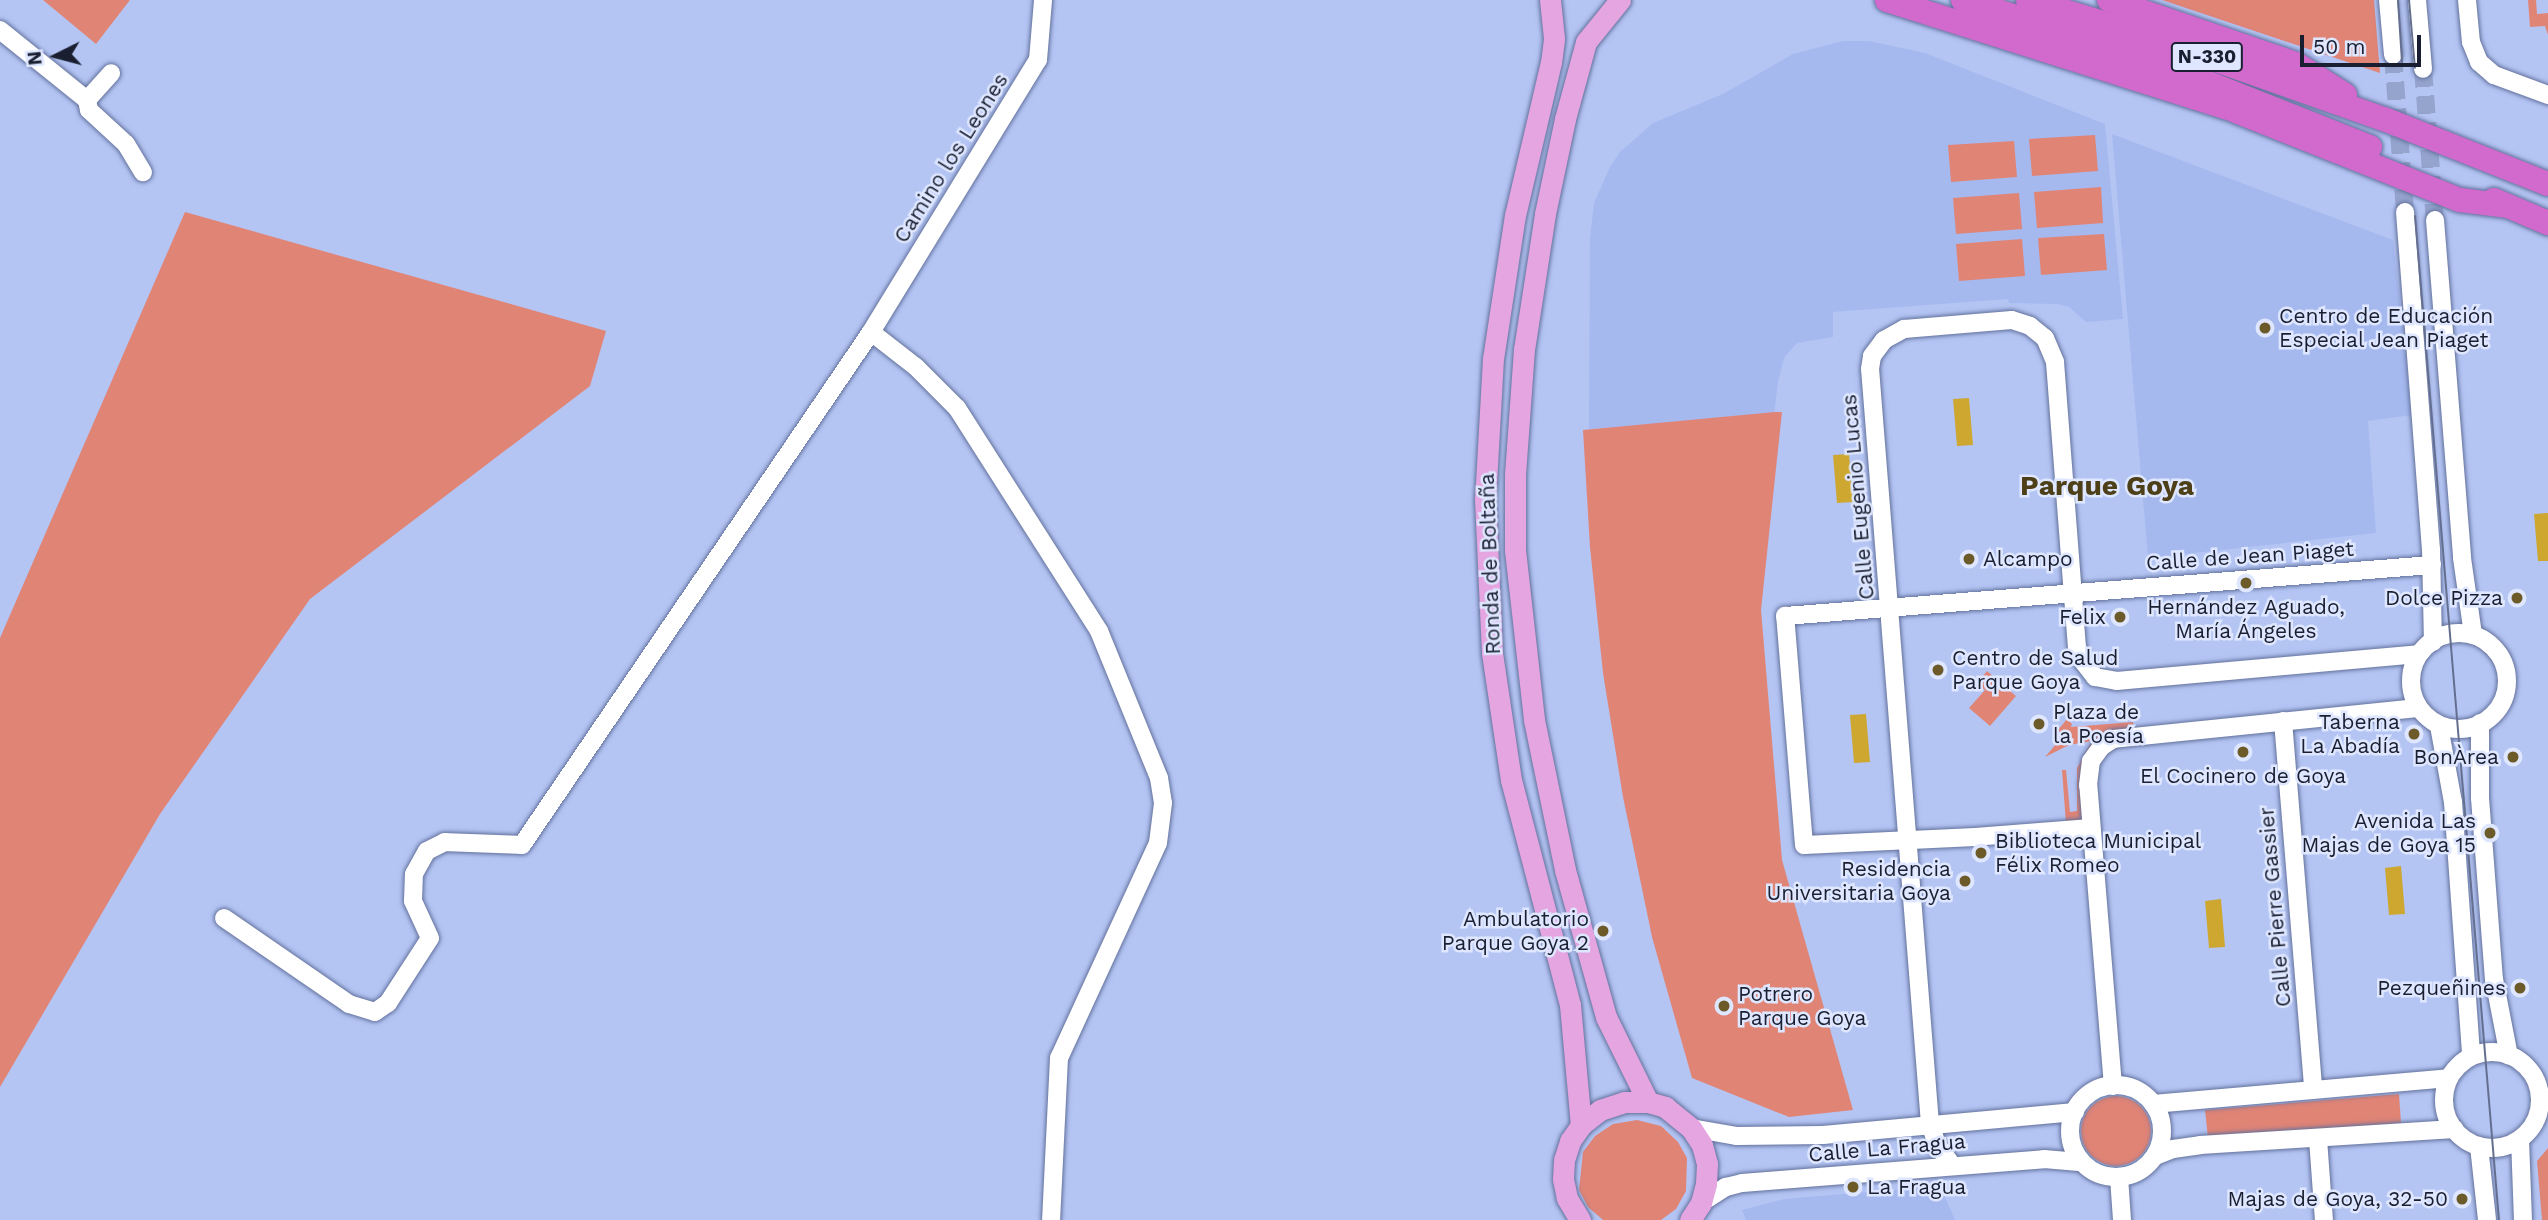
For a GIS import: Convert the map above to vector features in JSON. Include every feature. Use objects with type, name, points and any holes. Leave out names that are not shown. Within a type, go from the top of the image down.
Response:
[{"type":"highway","points":[[1887,0],[2236,111],[2460,200],[2507,206]]},
{"type":"highway","name":"N-330","points":[[1963,0],[2146,58],[2314,123],[2548,223]]},
{"type":"highway","name":"N-330","points":[[2028,0],[2162,41],[2384,120],[2548,184]]},
{"type":"highway","points":[[2109,0],[2296,64],[2384,120]]},
{"type":"main road","name":"Ronda de Boltaña","points":[[1550,0],[1554,39],[1551,62],[1515,215],[1493,358],[1485,499],[1492,653],[1511,780],[1570,1005],[1581,1125]]},
{"type":"main road","name":"Ronda de Boltaña","points":[[1620,0],[1586,42],[1565,119],[1545,214],[1524,349],[1515,474],[1516,551],[1534,720],[1565,870],[1606,1017],[1648,1102]]},
{"type":"main road","points":[[1580,1220],[1567,1198],[1563,1179],[1564,1160],[1570,1141],[1581,1125],[1600,1110],[1623,1102],[1648,1102],[1665,1107],[1691,1128],[1702,1145],[1707,1164],[1706,1184],[1696,1212]]},
{"type":"street","name":"Camino los Leones","points":[[224,918],[349,1004],[375,1012],[388,1003],[430,938],[413,901],[414,874],[427,850],[445,842],[522,845],[872,332],[1038,60],[1043,0]]},
{"type":"street","points":[[2388,0],[2393,55]]},
{"type":"street","points":[[2417,0],[2423,69]]},
{"type":"street","points":[[2467,0],[2471,42],[2479,62],[2494,75],[2548,95]]},
{"type":"street","points":[[0,30],[87,100],[89,110],[126,144],[143,172]]},
{"type":"street","points":[[87,100],[111,72]]},
{"type":"street","points":[[2405,212],[2432,565],[2433,642]]},
{"type":"street","points":[[2435,220],[2462,558],[2473,634]]},
{"type":"street","name":"Calle Eugenio Lucas","points":[[1952,1165],[1937,1145],[1930,1124],[1870,369],[1872,356],[1884,340],[1904,329],[2012,320],[2039,332],[2052,349],[2077,647],[2081,659],[2095,677],[2117,681],[2418,654]]},
{"type":"street","points":[[872,332],[916,367],[957,408],[1099,631],[1159,778],[1163,803],[1158,842],[1059,1058],[1051,1220]]},
{"type":"street","name":"Calle de Jean Piaget","points":[[1907,839],[1804,845],[1785,616],[2432,565]]},
{"type":"street","points":[[2473,634],[2498,653],[2508,679],[2505,694],[2497,708],[2480,723],[2458,729],[2439,726],[2418,708],[2410,677],[2418,654],[2433,642],[2451,635],[2473,634]]},
{"type":"street","points":[[2113,1086],[2091,828],[2089,771],[2101,747],[2113,739],[2418,708]]},
{"type":"street","name":"Calle Pierre Gassier","points":[[2283,722],[2313,1089]]},
{"type":"street","points":[[2480,723],[2480,798],[2494,979],[2509,1056]]},
{"type":"street","points":[[2439,726],[2453,802],[2471,1056]]},
{"type":"street","points":[[1907,839],[2091,828]]},
{"type":"street","points":[[2492,1052],[2509,1056],[2528,1069],[2544,1097],[2534,1122],[2520,1139],[2502,1147],[2479,1146],[2454,1129],[2444,1105],[2449,1078],[2471,1056],[2492,1052]]},
{"type":"street","points":[[2153,1104],[2449,1078]]},
{"type":"street","points":[[2155,1156],[2162,1133],[2159,1115],[2153,1104],[2137,1090],[2113,1086],[2088,1095],[2075,1112],[2071,1136],[2082,1161],[2096,1172],[2119,1177],[2141,1170],[2155,1156],[2173,1149],[2200,1145],[2454,1129]]},
{"type":"street","name":"Calle La Fragua","points":[[1691,1128],[1737,1136],[1824,1135],[2075,1112]]},
{"type":"street","points":[[2318,1139],[2324,1220]]},
{"type":"street","points":[[2520,1139],[2523,1220]]},
{"type":"street","points":[[2479,1146],[2487,1220]]},
{"type":"street","name":"Calle La Fragua","points":[[1696,1212],[1727,1187],[1742,1183],[2055,1158],[2082,1161]]},
{"type":"street","points":[[2119,1177],[2122,1220]]},
{"type":"shaded area","points":[[43,0],[130,0],[96,44]]},
{"type":"shaded area","points":[[2162,0],[2374,0],[2380,73]]},
{"type":"shaded area","points":[[2528,0],[2536,0],[2537,14],[2548,13],[2548,35],[2545,26],[2530,27]]},
{"type":"shaded area","points":[[1843,41],[1869,41],[1925,53],[2105,124],[2123,319],[2086,322],[2069,307],[2057,304],[2009,303],[2008,299],[1833,312],[1833,337],[1797,343],[1784,358],[1774,415],[1589,429],[1590,238],[1594,203],[1610,167],[1620,152],[1653,123],[1723,94],[1793,54]]},
{"type":"shaded area","name":"Centro de Educación Especial Jean Piaget","points":[[2112,134],[2393,240],[2412,415],[2368,421],[2376,533],[2148,558]]},
{"type":"shaded area","points":[[2095,135],[2098,171],[2032,176],[2029,139]]},
{"type":"shaded area","points":[[2014,141],[2017,177],[1951,182],[1948,145]]},
{"type":"shaded area","points":[[2101,187],[2103,223],[2037,228],[2034,192]]},
{"type":"shaded area","points":[[2019,193],[2022,229],[1956,234],[1953,198]]},
{"type":"shaded area","points":[[185,212],[606,331],[590,386],[310,599],[160,814],[0,1087],[0,638]]},
{"type":"shaded area","points":[[2104,234],[2107,270],[2041,275],[2038,238]]},
{"type":"shaded area","points":[[2022,239],[2025,276],[1959,281],[1956,244]]},
{"type":"shaded area","points":[[1969,398],[1973,445],[1957,446],[1953,399]]},
{"type":"shaded area","points":[[1782,412],[1761,610],[1782,860],[1853,1110],[1789,1117],[1692,1078],[1652,937],[1623,797],[1603,673],[1590,547],[1583,430]]},
{"type":"shaded area","points":[[1849,454],[1853,502],[1837,503],[1833,455]]},
{"type":"shaded area","points":[[2548,513],[2548,561],[2538,561],[2534,514]]},
{"type":"shaded area","points":[[1987,671],[2016,696],[1990,726],[1969,708],[1985,690],[1977,683]]},
{"type":"shaded area","points":[[1866,714],[1870,762],[1854,763],[1850,715]]},
{"type":"shaded area","points":[[2067,719],[2072,724],[2071,727],[2133,722],[2134,728],[2120,730],[2083,761],[2080,777],[2083,823],[2066,824],[2062,770],[2066,770],[2070,812],[2077,811],[2077,768],[2092,741],[2069,745],[2045,757],[2063,736],[2058,730]]},
{"type":"shaded area","points":[[2401,866],[2405,914],[2389,915],[2385,868]]},
{"type":"shaded area","points":[[2221,899],[2225,947],[2209,948],[2205,901]]},
{"type":"shaded area","points":[[2399,1094],[2401,1123],[2208,1138],[2205,1110]]},
{"type":"shaded area","points":[[2116,1096],[2141,1106],[2151,1131],[2141,1156],[2116,1166],[2091,1156],[2081,1131],[2091,1106]]},
{"type":"shaded area","points":[[1637,1120],[1661,1126],[1678,1142],[1687,1158],[1686,1191],[1676,1209],[1661,1220],[1603,1220],[1588,1207],[1579,1190],[1583,1152],[1595,1136],[1613,1124]]},
{"type":"shaded area","points":[[2548,1148],[2548,1220],[2542,1220],[2537,1161]]},
{"type":"shaded area","points":[[1940,1186],[1955,1220],[1746,1220],[1742,1210],[1784,1199]]},
{"type":"tunnel","points":[[2393,55],[2405,212]]},
{"type":"tunnel","points":[[2423,69],[2435,220]]},
{"type":"tram line","points":[[2398,0],[2402,62]]},
{"type":"tram line","points":[[2409,0],[2415,68]]},
{"type":"tram line","points":[[2415,216],[2499,1220]]},
{"type":"place","name":"Centro de Educación Especial Jean Piaget","points":[[2265,328]]},
{"type":"place","name":"Alcampo","points":[[1969,559]]},
{"type":"place","name":"Hernández Aguado, María Ángeles","points":[[2246,583]]},
{"type":"place","name":"Dolce Pizza","points":[[2517,598]]},
{"type":"place","name":"Felix","points":[[2120,617]]},
{"type":"place","name":"Centro de Salud Parque Goya","points":[[1938,670]]},
{"type":"place","name":"Plaza de la Poesía","points":[[2039,724]]},
{"type":"place","name":"Taberna La Abadía","points":[[2414,734]]},
{"type":"place","name":"El Cocinero de Goya","points":[[2243,752]]},
{"type":"place","name":"BonÀrea","points":[[2513,757]]},
{"type":"place","name":"Avenida Las Majas de Goya 15","points":[[2490,833]]},
{"type":"place","name":"Biblioteca Municipal Félix Romeo","points":[[1981,853]]},
{"type":"place","name":"Residencia Universitaria Goya","points":[[1965,881]]},
{"type":"place","name":"Ambulatorio Parque Goya 2","points":[[1603,931]]},
{"type":"place","name":"Pezqueñines","points":[[2520,988]]},
{"type":"place","name":"Potrero Parque Goya","points":[[1724,1006]]},
{"type":"place","name":"La Fragua","points":[[1853,1187]]},
{"type":"place","name":"Majas de Goya, 32-50","points":[[2462,1199]]},
{"type":"district","name":"Parque Goya","points":[[2107,486]]}]
